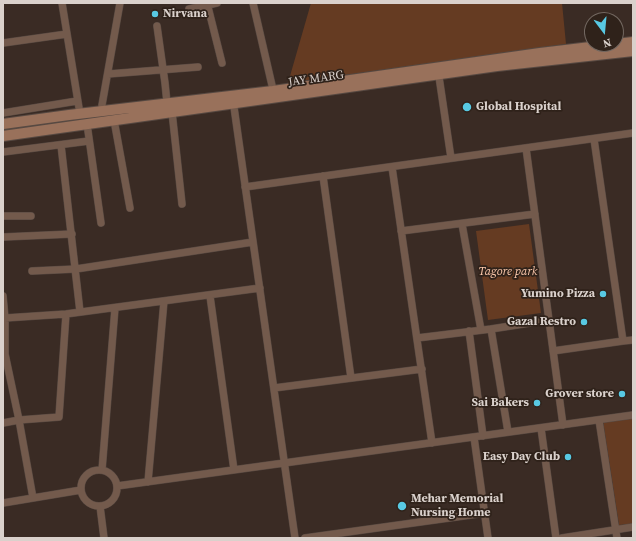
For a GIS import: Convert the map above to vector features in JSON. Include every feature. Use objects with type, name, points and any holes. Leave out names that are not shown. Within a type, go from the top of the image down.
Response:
[{"type":"main road","name":"JAY MARG","points":[[3,136],[114,120],[169,108],[438,70],[540,53],[633,42]]},
{"type":"main road","name":"JAY MARG","points":[[438,70],[496,66],[633,51]]},
{"type":"main road","name":"JAY MARG","points":[[3,124],[69,115],[169,108]]},
{"type":"street","points":[[62,3],[80,114]]},
{"type":"street","points":[[102,112],[120,3]]},
{"type":"street","points":[[189,9],[216,3]]},
{"type":"street","points":[[253,3],[274,94]]},
{"type":"street","points":[[208,4],[222,63]]},
{"type":"street","points":[[157,26],[182,204]]},
{"type":"street","points":[[3,43],[67,34]]},
{"type":"street","points":[[108,74],[198,67]]},
{"type":"street","points":[[438,70],[451,158]]},
{"type":"street","points":[[232,99],[295,538]]},
{"type":"street","points":[[3,113],[77,102]]},
{"type":"street","points":[[114,120],[130,208]]},
{"type":"street","points":[[87,124],[101,222]]},
{"type":"street","points":[[245,187],[633,134]]},
{"type":"street","points":[[594,139],[624,341]]},
{"type":"street","points":[[3,152],[89,142]]},
{"type":"street","points":[[61,145],[80,312]]},
{"type":"street","points":[[526,148],[563,425]]},
{"type":"street","points":[[392,167],[432,443]]},
{"type":"street","points":[[323,176],[350,378]]},
{"type":"street","points":[[401,231],[535,214]]},
{"type":"street","points":[[3,216],[31,216]]},
{"type":"street","points":[[462,224],[481,330]]},
{"type":"street","points":[[3,238],[72,234]]},
{"type":"street","points":[[32,271],[76,269],[253,242]]},
{"type":"street","points":[[5,318],[66,314],[210,296],[260,288]]},
{"type":"street","points":[[3,296],[5,318],[4,354],[19,420],[33,498]]},
{"type":"street","points":[[210,296],[234,470]]},
{"type":"street","points":[[148,482],[164,302]]},
{"type":"street","points":[[102,470],[115,308]]},
{"type":"street","points":[[3,423],[19,420],[59,418],[66,314]]},
{"type":"street","points":[[417,338],[549,320]]},
{"type":"street","points":[[491,329],[508,432]]},
{"type":"street","points":[[469,331],[483,436]]},
{"type":"street","points":[[553,351],[633,340]]},
{"type":"street","points":[[274,388],[422,369]]},
{"type":"street","points":[[117,486],[633,415]]},
{"type":"street","points":[[598,420],[617,538]]},
{"type":"street","points":[[541,428],[556,538]]},
{"type":"street","points":[[474,437],[488,538]]},
{"type":"street","points":[[95,470],[102,470],[109,473],[115,478],[117,486],[117,492],[110,502],[100,506],[94,505],[85,500],[81,490],[81,483],[84,477],[89,472],[95,470]]},
{"type":"street","points":[[3,503],[81,490]]},
{"type":"street","points":[[100,506],[104,538]]},
{"type":"street","points":[[305,538],[485,513]]},
{"type":"street","points":[[562,538],[633,528]]},
{"type":"green space","points":[[311,3],[562,3],[566,44],[288,83]]},
{"type":"green space","name":"Tagore park","points":[[529,224],[541,313],[488,320],[476,231]]},
{"type":"green space","points":[[633,418],[633,524],[619,525],[603,421]]},
{"type":"place","name":"Nirvana","points":[[155,14]]},
{"type":"place","name":"Global Hospital","points":[[467,107]]},
{"type":"place","name":"Yumino Pizza","points":[[603,294]]},
{"type":"place","name":"Gazal Restro","points":[[584,322]]},
{"type":"place","name":"Grover store","points":[[622,394]]},
{"type":"place","name":"Sai Bakers","points":[[537,403]]},
{"type":"place","name":"Easy Day Club","points":[[568,457]]},
{"type":"place","name":"Mehar Memorial Nursing Home","points":[[402,506]]}]
